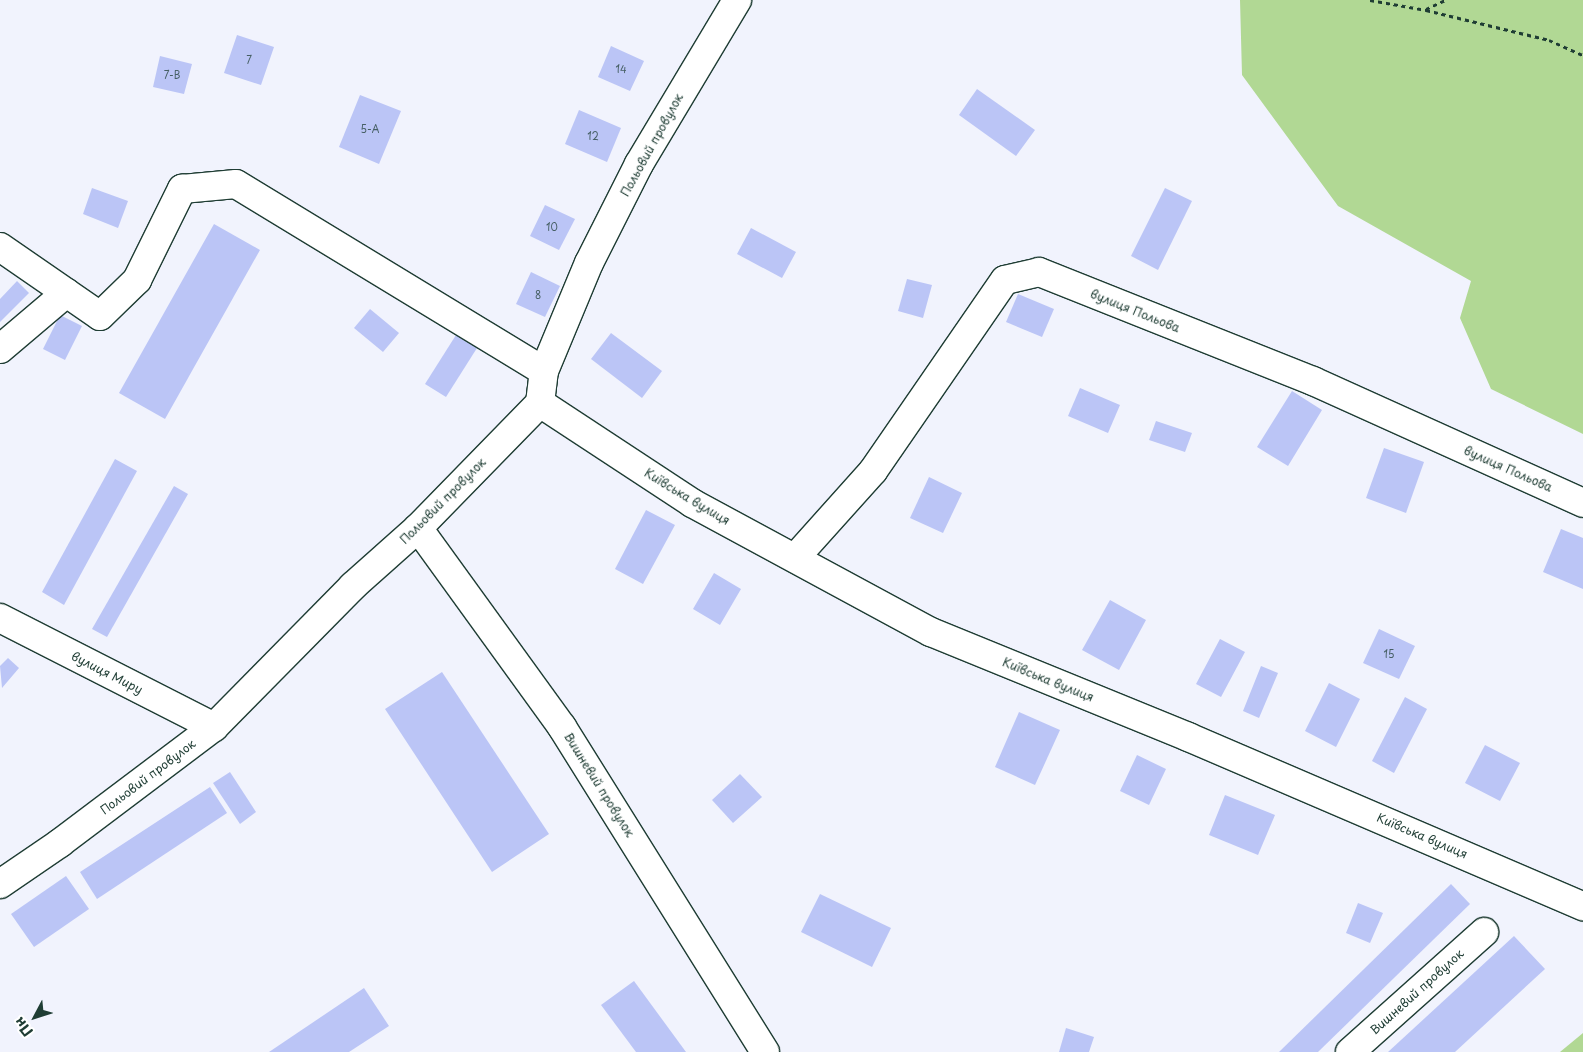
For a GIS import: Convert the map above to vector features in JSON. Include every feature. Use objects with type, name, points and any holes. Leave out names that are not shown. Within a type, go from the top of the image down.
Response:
[{"type":"street","name":"Польовий провулок","points":[[0,884],[60,843],[214,727],[353,586],[418,528],[540,402],[544,371],[589,263],[639,164],[737,0]]},
{"type":"street","points":[[0,247],[100,316],[137,280],[182,189],[236,184],[544,371]]},
{"type":"street","name":"вулиця Польова","points":[[795,558],[873,471],[1005,280],[1038,272],[1313,381],[1583,503]]},
{"type":"street","points":[[0,348],[66,292]]},
{"type":"street","name":"Київська вулиця","points":[[540,402],[692,503],[931,632],[1188,737],[1583,906]]},
{"type":"street","name":"Вишневий провулок","points":[[418,528],[562,727],[765,1052]]},
{"type":"street","name":"вулиця Миру","points":[[0,618],[214,727]]},
{"type":"street","name":"Вишневий провулок","points":[[1350,1052],[1484,932]]},
{"type":"path","points":[[1370,0],[1426,10],[1549,40],[1583,55]]},
{"type":"path","points":[[1426,10],[1445,0]]},
{"type":"green space","points":[[1240,0],[1583,0],[1583,434],[1491,389],[1460,318],[1471,281],[1338,206],[1242,75]]},
{"type":"green space","points":[[1583,1033],[1583,1052],[1560,1052]]},
{"type":"building","points":[[237,35],[274,47],[261,85],[224,73]]},
{"type":"building","points":[[611,46],[644,61],[630,91],[598,77]]},
{"type":"building","points":[[160,56],[192,64],[184,94],[153,87]]},
{"type":"building","points":[[977,89],[1035,130],[1016,156],[959,115]]},
{"type":"building","points":[[360,95],[401,111],[379,164],[339,147]]},
{"type":"building","points":[[579,110],[621,128],[607,162],[565,144]]},
{"type":"building","points":[[92,188],[128,201],[118,228],[83,214]]},
{"type":"building","points":[[1165,188],[1192,201],[1158,270],[1131,256]]},
{"type":"building","points":[[545,205],[575,219],[559,250],[530,236]]},
{"type":"building","points":[[214,224],[260,250],[165,419],[119,393]]},
{"type":"building","points":[[751,228],[796,252],[782,278],[737,254]]},
{"type":"building","points":[[531,272],[560,286],[545,317],[516,304]]},
{"type":"building","points":[[907,279],[932,285],[923,318],[898,311]]},
{"type":"building","points":[[17,281],[29,293],[0,322],[0,299]]},
{"type":"building","points":[[1018,294],[1054,309],[1042,337],[1006,322]]},
{"type":"building","points":[[370,309],[399,333],[383,352],[354,328]]},
{"type":"building","points":[[60,315],[82,326],[65,360],[43,349]]},
{"type":"building","points":[[611,333],[662,371],[642,398],[591,359]]},
{"type":"building","points":[[456,335],[477,348],[446,397],[425,384]]},
{"type":"building","points":[[1080,388],[1120,405],[1108,433],[1068,416]]},
{"type":"building","points":[[1292,391],[1322,410],[1288,466],[1257,447]]},
{"type":"building","points":[[1156,421],[1192,433],[1185,452],[1149,440]]},
{"type":"building","points":[[1384,448],[1424,462],[1406,513],[1366,498]]},
{"type":"building","points":[[115,459],[137,471],[64,605],[42,592]]},
{"type":"building","points":[[929,477],[962,493],[943,533],[910,518]]},
{"type":"building","points":[[174,486],[188,494],[107,637],[92,629]]},
{"type":"building","points":[[646,510],[675,525],[643,584],[615,569]]},
{"type":"building","points":[[1561,529],[1583,538],[1583,589],[1543,572]]},
{"type":"building","points":[[714,573],[741,589],[720,625],[693,609]]},
{"type":"building","points":[[1110,600],[1146,620],[1119,670],[1082,650]]},
{"type":"building","points":[[1379,629],[1415,646],[1399,679],[1363,663]]},
{"type":"building","points":[[1220,639],[1245,652],[1221,697],[1196,684]]},
{"type":"building","points":[[8,658],[19,668],[2,688],[0,666]]},
{"type":"building","points":[[1261,666],[1278,673],[1259,718],[1243,711]]},
{"type":"building","points":[[442,672],[549,834],[492,872],[385,709]]},
{"type":"building","points":[[1329,683],[1360,699],[1336,747],[1305,731]]},
{"type":"building","points":[[1405,697],[1427,709],[1394,773],[1372,761]]},
{"type":"building","points":[[1019,712],[1060,730],[1035,785],[995,767]]},
{"type":"building","points":[[1485,745],[1520,763],[1500,801],[1465,783]]},
{"type":"building","points":[[1137,755],[1166,769],[1149,805],[1120,791]]},
{"type":"building","points":[[230,772],[256,812],[240,824],[213,783]]},
{"type":"building","points":[[740,774],[762,797],[733,823],[712,800]]},
{"type":"building","points":[[210,787],[227,813],[97,899],[80,872]]},
{"type":"building","points":[[1225,795],[1275,815],[1258,855],[1209,835]]},
{"type":"building","points":[[66,876],[89,909],[34,947],[11,914]]},
{"type":"building","points":[[1451,884],[1470,904],[1318,1052],[1279,1052]]},
{"type":"building","points":[[820,894],[891,928],[872,967],[801,932]]},
{"type":"building","points":[[1358,903],[1383,913],[1370,943],[1346,933]]},
{"type":"building","points":[[1514,936],[1545,969],[1455,1052],[1388,1052]]},
{"type":"building","points":[[634,981],[686,1052],[636,1052],[601,1005]]},
{"type":"building","points":[[364,988],[389,1026],[349,1052],[269,1052]]},
{"type":"building","points":[[1066,1028],[1094,1037],[1089,1052],[1059,1052]]}]
